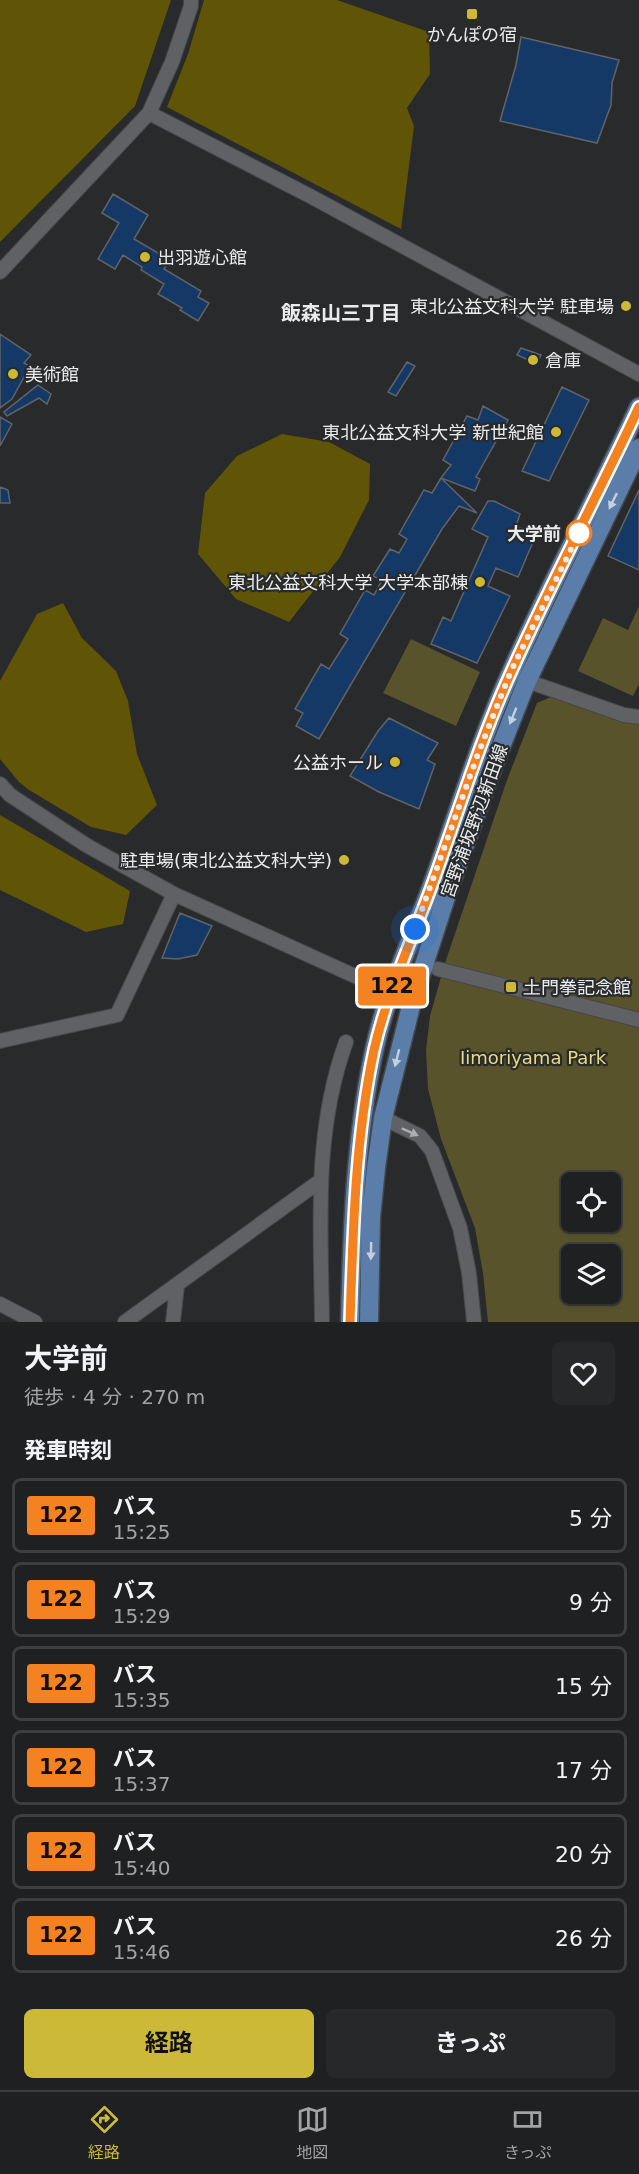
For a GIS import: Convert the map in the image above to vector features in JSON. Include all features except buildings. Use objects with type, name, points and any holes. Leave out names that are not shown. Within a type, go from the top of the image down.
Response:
[{"type":"main road","name":"宮野浦坂野辺新田線","points":[[350,1322],[357,1162],[373,1059],[390,992],[511,671],[639,407]]},
{"type":"main road","name":"宮野浦坂野辺新田線","points":[[369,1322],[371,1218],[383,1119],[412,1002],[491,773],[527,681],[639,448]]},
{"type":"street","points":[[0,272],[149,113],[172,62],[191,0]]},
{"type":"street","points":[[149,113],[321,202],[639,374]]},
{"type":"street","points":[[527,681],[624,715],[639,717]]},
{"type":"street","points":[[0,784],[10,795],[86,845],[174,894],[412,1002]]},
{"type":"street","points":[[0,1041],[117,1015],[174,894]]},
{"type":"street","points":[[438,969],[639,1020]]},
{"type":"street","points":[[322,1322],[320,1182],[322,1146],[329,1100],[346,1042]]},
{"type":"street","points":[[383,1119],[420,1136],[432,1151],[460,1228],[469,1273],[474,1322]]},
{"type":"street","points":[[125,1322],[320,1182]]},
{"type":"street","points":[[173,1322],[177,1286]]},
{"type":"street","points":[[0,1304],[35,1322]]},
{"type":"green space","points":[[639,606],[639,684],[633,696],[578,671],[603,618],[628,630]]},
{"type":"green space","points":[[411,639],[480,672],[456,726],[383,693]]},
{"type":"green space","name":"Iimoriyama Park","points":[[553,696],[639,724],[639,1322],[488,1322],[475,1228],[441,1139],[428,1089],[426,1050],[430,1016],[445,963],[507,780],[537,703]]},
{"type":"shaded area","points":[[0,0],[171,0],[135,106],[0,242]]},
{"type":"shaded area","points":[[204,0],[337,0],[429,32],[430,74],[407,108],[414,126],[401,229],[167,107],[188,54]]},
{"type":"shaded area","points":[[282,434],[329,442],[370,464],[369,500],[340,557],[289,622],[236,599],[198,554],[205,493],[237,456]]},
{"type":"shaded area","points":[[63,603],[82,638],[116,671],[128,701],[137,754],[157,805],[126,835],[91,827],[29,790],[19,782],[0,759],[0,681],[37,614]]},
{"type":"shaded area","points":[[0,815],[130,891],[123,924],[86,932],[0,890]]},
{"type":"bus line","name":"122","points":[[350,1322],[357,1162],[365,1098],[390,992],[511,671],[639,407]]},
{"type":"place","name":"かんぽの宿","points":[[472,14]]},
{"type":"place","name":"出羽遊心館","points":[[145,257]]},
{"type":"place","name":"東北公益文科大学 駐車場","points":[[626,306]]},
{"type":"place","name":"倉庫","points":[[533,360]]},
{"type":"place","name":"美術館","points":[[13,374]]},
{"type":"place","name":"東北公益文科大学 新世紀館","points":[[556,432]]},
{"type":"place","name":"大学前","points":[[579,533]]},
{"type":"place","name":"東北公益文科大学 大学本部棟","points":[[480,582]]},
{"type":"place","name":"公益ホール","points":[[395,762]]},
{"type":"place","name":"駐車場(東北公益文科大学)","points":[[344,860]]},
{"type":"place","name":"土門拳記念館","points":[[511,987]]},
{"type":"district","name":"飯森山三丁目","points":[[341,313]]},
{"type":"route","points":[[415,929],[478,754],[511,671],[579,533]]}]
